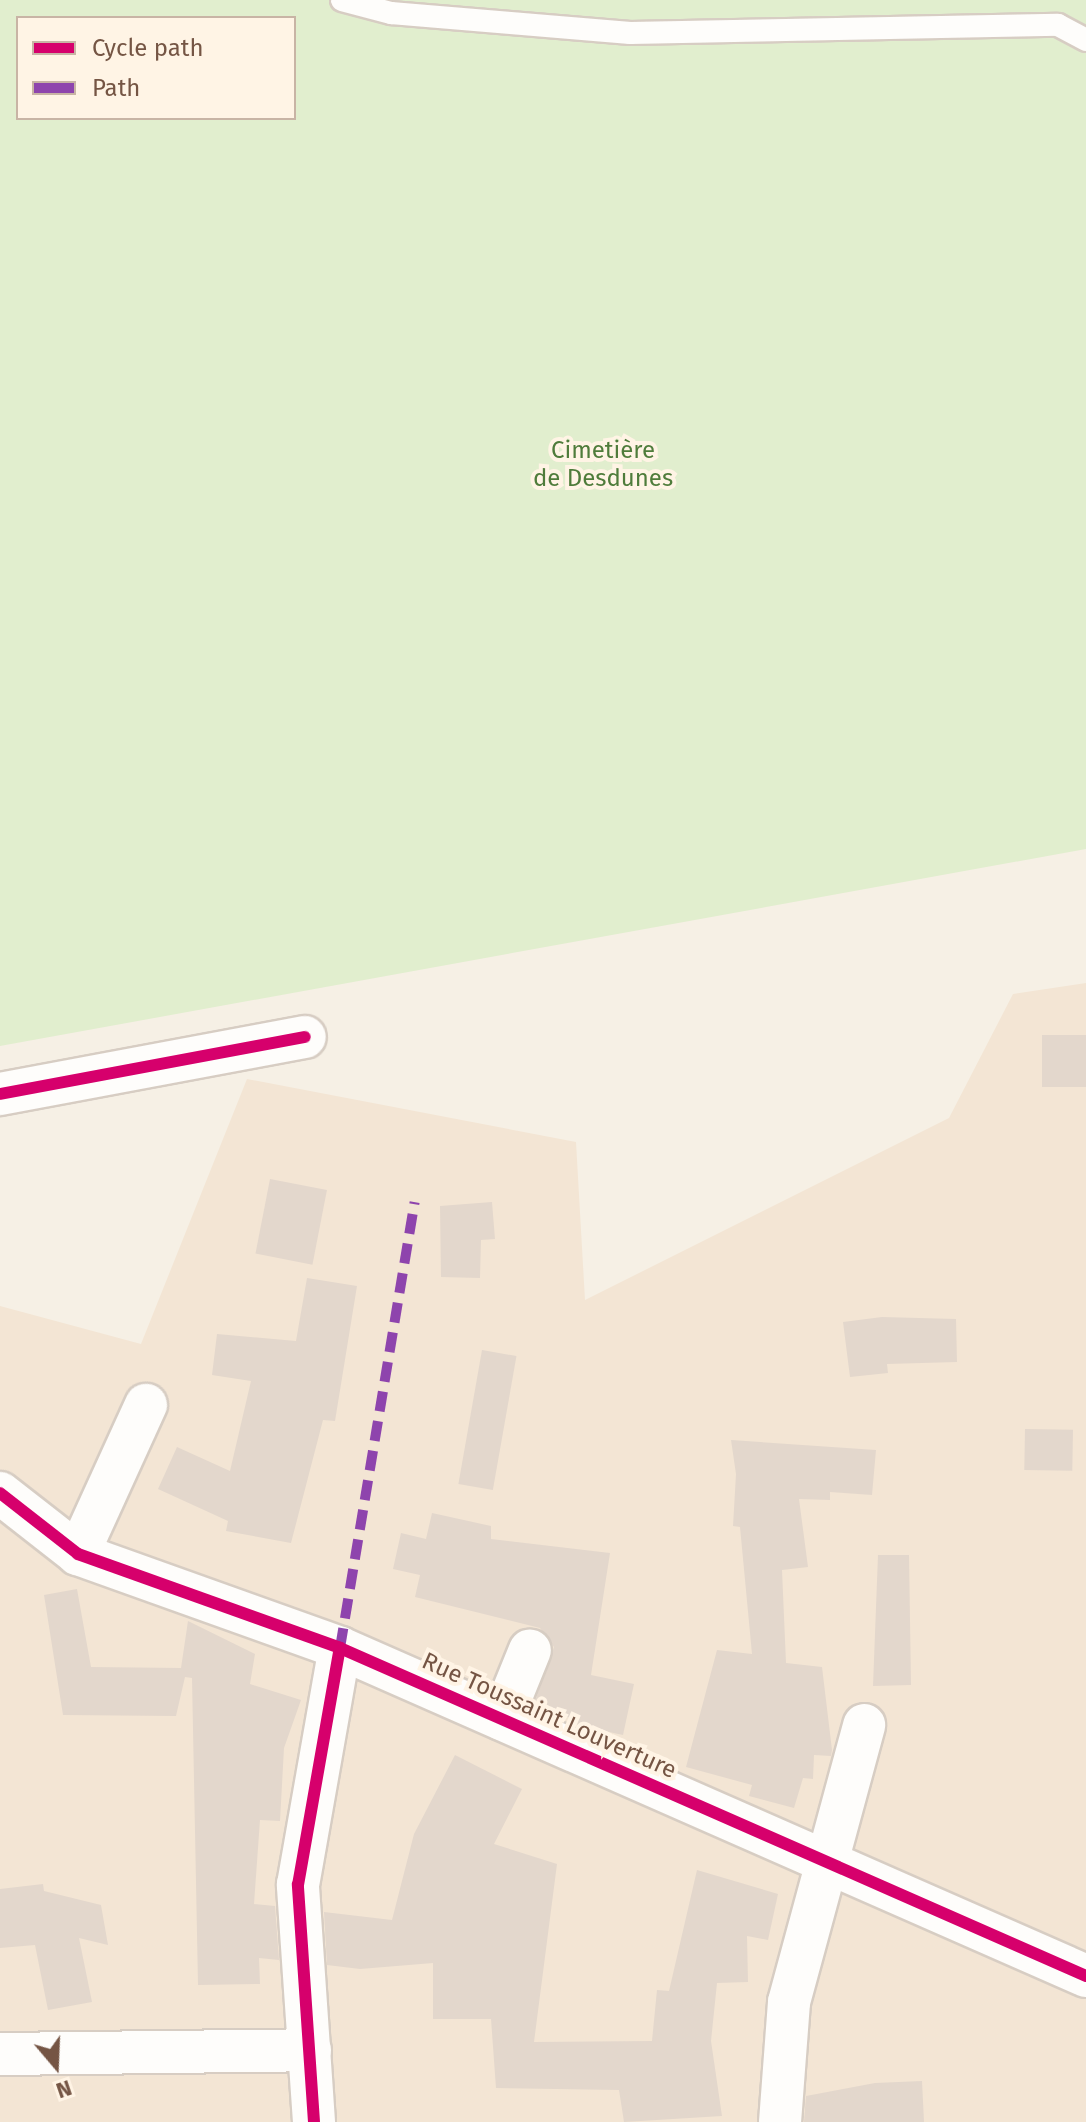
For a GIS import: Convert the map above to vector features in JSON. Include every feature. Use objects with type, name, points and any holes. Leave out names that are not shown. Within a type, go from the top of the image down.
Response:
[{"type":"street","points":[[0,1094],[305,1037]]},
{"type":"street","points":[[78,1554],[146,1405]]},
{"type":"street","name":"Rue Toussaint Louverture","points":[[0,1493],[78,1554],[340,1648],[1086,1976]]},
{"type":"street","points":[[314,2122],[298,1885],[340,1648]]},
{"type":"street","points":[[502,1719],[530,1650]]},
{"type":"street","points":[[780,2122],[789,2002],[829,1864],[864,1725]]},
{"type":"street","points":[[0,2054],[310,2050]]},
{"type":"lane","points":[[342,0],[391,13],[630,33],[1058,25],[1086,40]]},
{"type":"shaded area","points":[[1086,983],[1086,2122],[0,2122],[0,1306],[141,1344],[247,1079],[576,1142],[585,1300],[949,1118],[1013,994]]},
{"type":"green space","name":"Cimetière de Desdunes","points":[[0,0],[1086,0],[1086,849],[0,1046]]},
{"type":"building","points":[[1042,1035],[1086,1035],[1086,1087],[1042,1087]]},
{"type":"building","points":[[270,1179],[327,1190],[312,1265],[255,1254]]},
{"type":"building","points":[[492,1202],[495,1239],[481,1240],[480,1278],[441,1277],[440,1206]]},
{"type":"building","points":[[307,1278],[357,1286],[335,1421],[323,1420],[291,1543],[226,1531],[228,1521],[158,1489],[177,1447],[230,1471],[251,1381],[212,1375],[217,1334],[296,1341]]},
{"type":"building","points":[[882,1317],[956,1319],[957,1362],[887,1364],[888,1373],[850,1377],[843,1322]]},
{"type":"building","points":[[482,1350],[516,1356],[493,1490],[458,1484]]},
{"type":"building","points":[[1025,1429],[1073,1430],[1072,1471],[1024,1470]]},
{"type":"building","points":[[731,1440],[876,1450],[872,1495],[830,1492],[830,1500],[799,1499],[808,1567],[782,1570],[786,1663],[822,1667],[832,1750],[831,1756],[814,1755],[813,1779],[803,1778],[794,1808],[749,1796],[752,1785],[686,1767],[717,1650],[752,1654],[740,1527],[733,1526],[736,1474]]},
{"type":"building","points":[[432,1513],[491,1526],[491,1539],[610,1553],[591,1675],[634,1684],[623,1735],[577,1725],[578,1720],[533,1707],[554,1647],[540,1628],[415,1597],[420,1575],[393,1569],[401,1533],[426,1539]]},
{"type":"building","points":[[878,1555],[909,1555],[911,1685],[873,1686]]},
{"type":"building","points":[[77,1589],[91,1667],[181,1668],[188,1621],[255,1654],[250,1684],[301,1700],[284,1748],[280,1821],[260,1820],[254,1904],[275,1906],[279,1960],[259,1958],[260,1984],[198,1985],[192,1678],[185,1677],[176,1716],[63,1715],[44,1595]]},
{"type":"building","points":[[455,1755],[522,1789],[494,1844],[557,1864],[534,2042],[652,2041],[657,1990],[669,1991],[697,1870],[778,1894],[768,1940],[747,1936],[748,1982],[717,1983],[711,2041],[722,2116],[624,2122],[619,2090],[496,2088],[491,2019],[433,2019],[433,1963],[360,1969],[327,1965],[324,1912],[392,1920],[414,1834]]},
{"type":"building","points":[[43,1884],[44,1891],[101,1905],[108,1945],[79,1938],[92,2002],[48,2010],[35,1945],[0,1948],[0,1889]]},
{"type":"building","points":[[922,2081],[924,2122],[804,2122],[806,2096],[875,2083]]},
{"type":"marked path","points":[[340,1648],[415,1202]]},
{"type":"cycle path","points":[[0,1094],[305,1037]]},
{"type":"cycle path","points":[[0,1493],[78,1554],[340,1648],[1086,1976]]},
{"type":"cycle path","points":[[314,2122],[298,1885],[340,1648]]}]
